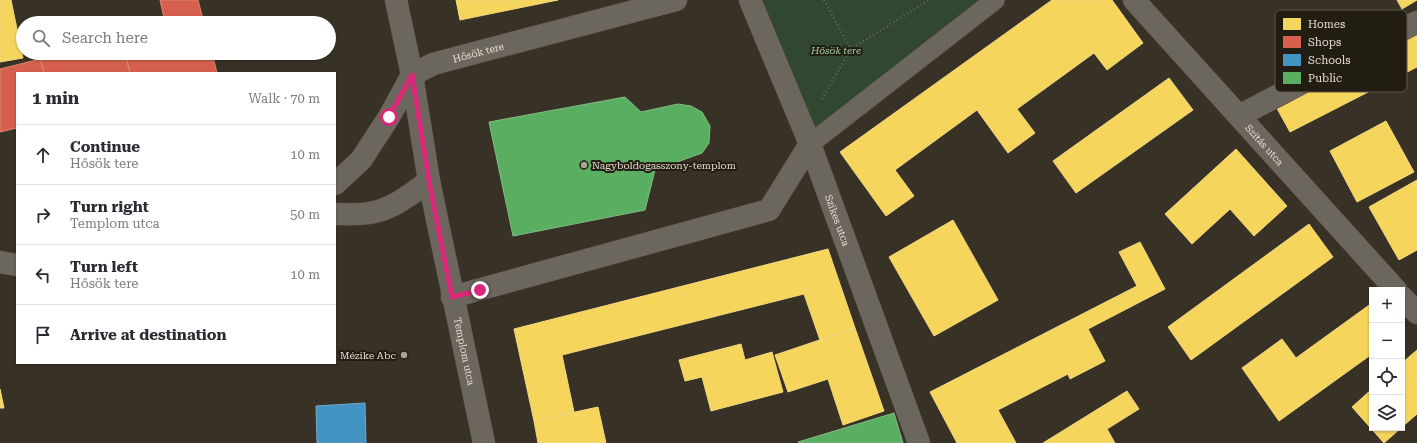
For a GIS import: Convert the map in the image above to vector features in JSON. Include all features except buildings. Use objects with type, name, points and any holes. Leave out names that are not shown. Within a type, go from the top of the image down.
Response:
[{"type":"street","name":"Templom utca","points":[[396,0],[412,75],[429,181],[452,297],[484,443]]},
{"type":"street","name":"Hősök tere","points":[[412,75],[433,64],[676,0]]},
{"type":"street","name":"Szikes utca","points":[[750,0],[807,136],[918,443]]},
{"type":"street","name":"Szitás utca","points":[[1134,0],[1393,287]]},
{"type":"street","points":[[1407,27],[1417,22]]},
{"type":"street","points":[[336,183],[361,160],[389,117],[412,75]]},
{"type":"street","points":[[1239,116],[1284,92]]},
{"type":"street","points":[[452,297],[770,210],[807,136]]},
{"type":"street","points":[[336,214],[370,213],[388,208],[412,194],[429,181]]},
{"type":"street","points":[[0,262],[16,265]]},
{"type":"street","points":[[1405,300],[1417,313]]},
{"type":"lane","points":[[807,136],[995,0]]},
{"type":"path","points":[[824,0],[851,49]]},
{"type":"path","points":[[807,136],[851,49],[929,0]]},
{"type":"green space","name":"Hősök tere","points":[[761,0],[983,0],[815,130]]},
{"type":"place","name":"Nagyboldogasszony-templom","points":[[584,165]]},
{"type":"place","name":"Mézike Abc","points":[[404,355]]},
{"type":"route","points":[[389,117],[412,75],[429,181],[452,297],[480,290]]}]
